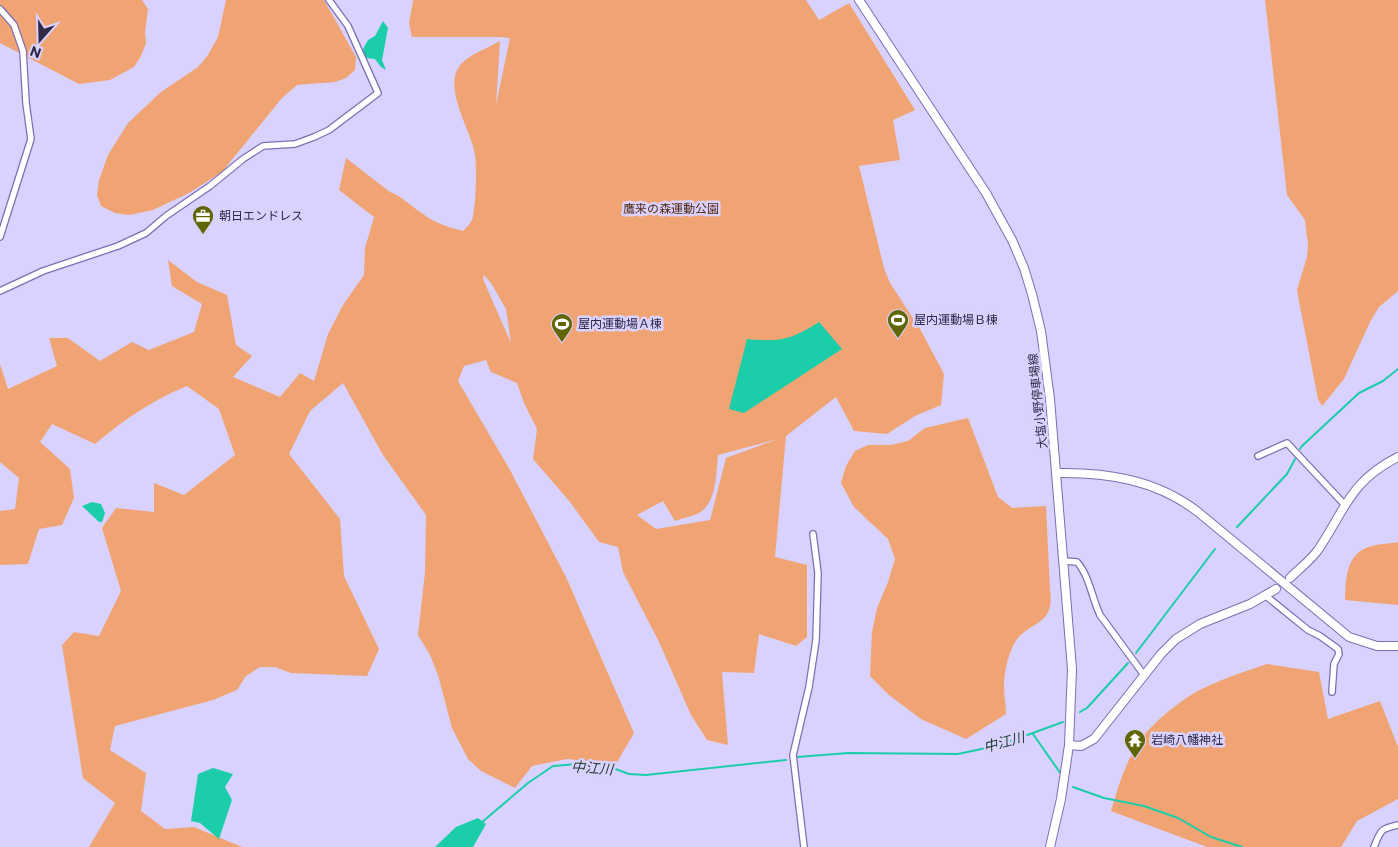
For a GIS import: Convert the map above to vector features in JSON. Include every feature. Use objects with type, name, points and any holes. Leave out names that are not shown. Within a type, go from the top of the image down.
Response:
[{"type":"main road","name":"大塩小野停車場線","points":[[859,0],[986,193],[1012,240],[1024,268],[1041,331],[1050,398],[1072,670],[1070,745],[1061,799],[1050,847]]},
{"type":"main road","points":[[1290,578],[1317,551],[1344,504],[1364,479],[1398,457]]},
{"type":"main road","points":[[1056,473],[1130,479],[1183,500],[1349,637],[1377,646],[1398,646]]},
{"type":"main road","points":[[1070,745],[1081,746],[1094,739],[1161,654],[1188,631],[1266,596],[1276,589]]},
{"type":"street","points":[[0,291],[43,271],[118,246],[146,233],[243,159],[264,146],[295,144],[314,137],[329,130],[378,93],[348,26],[329,0]]},
{"type":"street","points":[[0,9],[14,25],[23,51],[26,103],[31,139],[0,238]]},
{"type":"street","points":[[1258,456],[1287,444],[1344,504]]},
{"type":"street","points":[[804,847],[793,755],[809,687],[816,640],[818,573],[813,534]]},
{"type":"street","points":[[1064,561],[1076,562],[1081,567],[1100,614],[1144,675]]},
{"type":"street","points":[[1266,596],[1308,630],[1338,649],[1339,654],[1334,664],[1332,692]]},
{"type":"street","points":[[1374,847],[1380,832],[1384,828],[1398,825]]},
{"type":"green space","points":[[0,0],[142,0],[148,9],[145,32],[146,43],[134,67],[110,80],[79,84],[0,43]]},
{"type":"green space","points":[[226,0],[324,0],[356,57],[355,70],[346,78],[335,82],[297,85],[282,98],[222,172],[189,193],[153,210],[129,215],[115,213],[101,206],[97,195],[99,180],[108,155],[128,123],[161,92],[198,67],[208,55],[218,37]]},
{"type":"green space","name":"鷹来の森運動公園","points":[[806,0],[819,20],[849,3],[915,110],[893,120],[900,160],[859,166],[884,268],[890,283],[920,329],[944,374],[941,405],[915,416],[887,434],[854,431],[836,397],[786,436],[775,557],[807,565],[807,637],[796,646],[759,634],[754,673],[722,672],[728,745],[707,740],[691,715],[659,642],[623,572],[618,547],[599,542],[570,502],[533,459],[537,429],[524,403],[517,383],[491,372],[486,360],[464,366],[458,381],[510,470],[566,577],[634,733],[616,764],[567,759],[532,766],[515,788],[481,771],[468,759],[452,728],[438,675],[430,655],[418,635],[425,572],[426,515],[383,455],[343,383],[310,411],[289,454],[340,519],[344,576],[379,649],[367,676],[291,673],[275,667],[260,667],[246,676],[237,690],[213,700],[115,726],[110,750],[146,773],[141,811],[165,829],[194,827],[242,847],[89,847],[115,803],[83,778],[62,645],[74,632],[99,636],[121,591],[102,528],[116,508],[154,512],[154,483],[184,495],[235,455],[219,409],[187,386],[139,411],[95,444],[52,424],[40,442],[70,469],[74,498],[62,525],[39,529],[28,564],[0,565],[0,511],[15,509],[19,478],[0,462],[0,364],[8,389],[57,366],[49,338],[68,338],[100,361],[132,342],[149,350],[194,332],[202,304],[172,286],[168,260],[197,282],[227,295],[236,345],[252,356],[233,377],[280,397],[300,373],[314,381],[328,334],[343,305],[364,275],[365,248],[374,217],[339,190],[346,158],[390,192],[437,222],[463,231],[472,220],[476,188],[475,155],[456,97],[454,85],[456,74],[465,60],[500,41],[496,105],[510,38],[412,37],[409,23],[413,1]],"holes":[[[484,275],[491,283],[506,309],[511,343],[483,279]],[[778,439],[726,458],[710,520],[656,529],[637,515],[663,501],[675,521],[699,513],[711,500],[718,455]]]},
{"type":"green space","points":[[1265,0],[1398,0],[1398,291],[1379,307],[1370,322],[1344,379],[1322,406],[1318,399],[1297,290],[1307,257],[1308,244],[1305,220],[1287,195]]},
{"type":"green space","points":[[968,418],[998,497],[1012,508],[1046,506],[1051,603],[1044,618],[1018,638],[1013,646],[1006,666],[1004,682],[1006,714],[966,739],[921,719],[889,695],[870,676],[872,632],[877,608],[895,559],[888,539],[854,507],[841,483],[846,466],[855,451],[868,445],[891,445],[908,441],[925,428]]},
{"type":"green space","points":[[1398,542],[1398,605],[1345,600],[1348,570],[1354,557],[1366,548]]},
{"type":"green space","points":[[1267,664],[1319,672],[1328,719],[1380,701],[1398,747],[1398,799],[1357,821],[1341,847],[1207,847],[1111,811],[1122,776],[1133,751],[1159,719],[1197,691]]},
{"type":"shaded area","points":[[383,21],[388,28],[382,60],[386,70],[375,59],[366,58],[362,51],[368,40],[375,36]]},
{"type":"shaded area","points":[[819,322],[842,349],[744,413],[729,409],[747,339],[777,340],[801,333]]},
{"type":"shaded area","points":[[92,502],[101,504],[105,513],[102,522],[99,522],[82,506]]},
{"type":"shaded area","points":[[213,768],[233,774],[225,787],[232,800],[219,839],[200,823],[191,821],[198,774]]},
{"type":"shaded area","points":[[478,818],[486,824],[473,847],[435,847],[456,827]]},
{"type":"waterway","points":[[1300,449],[1359,393],[1383,381],[1398,369]]},
{"type":"waterway","points":[[1237,527],[1287,474],[1295,459]]},
{"type":"waterway","points":[[1136,653],[1215,549]]},
{"type":"waterway","points":[[1080,712],[1087,708],[1128,663]]},
{"type":"waterway","name":"中江川","points":[[797,757],[848,753],[958,754],[1000,745],[1063,722]]},
{"type":"waterway","points":[[1033,734],[1061,774]]},
{"type":"waterway","name":"中江川","points":[[481,823],[528,783],[553,766],[578,764],[610,767],[629,774],[646,775],[786,760]]},
{"type":"waterway","points":[[1073,787],[1104,798],[1144,806],[1178,818],[1211,837],[1242,847]]},
{"type":"place","name":"朝日エンドレス","points":[[203,235]]},
{"type":"place","name":"屋内運動場Ｂ棟","points":[[898,339]]},
{"type":"place","name":"屋内運動場Ａ棟","points":[[562,343]]},
{"type":"place","name":"岩崎八幡神社","points":[[1135,759]]}]
